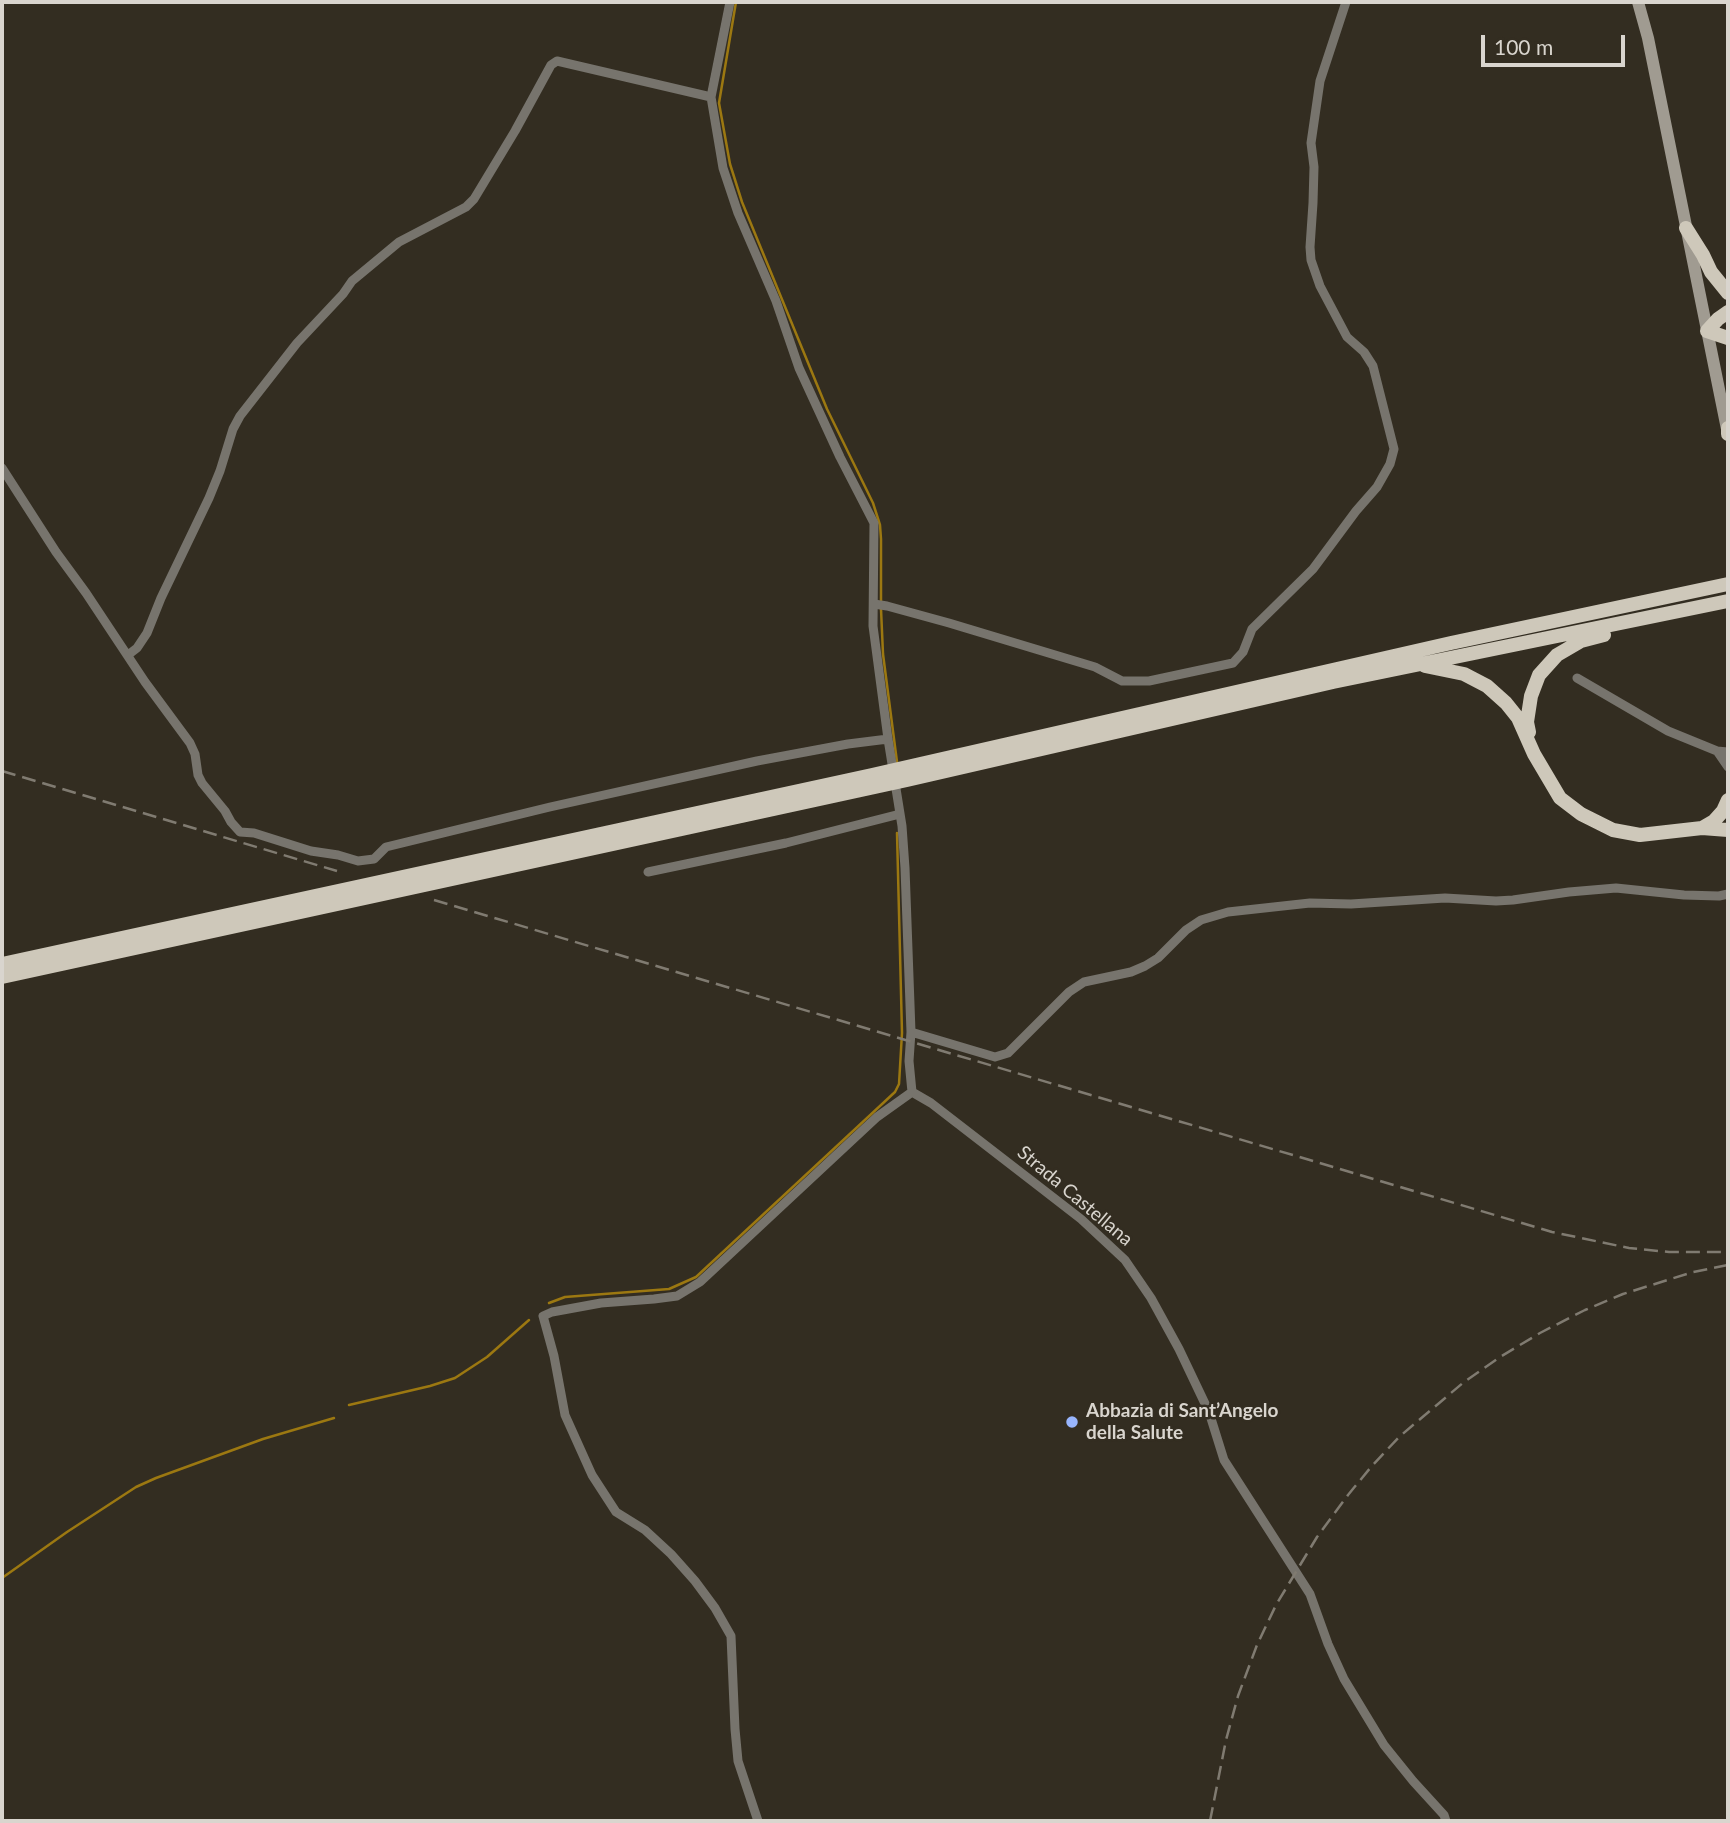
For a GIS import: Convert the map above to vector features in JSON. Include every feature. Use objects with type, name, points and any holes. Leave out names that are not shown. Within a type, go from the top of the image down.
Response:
[{"type":"highway","points":[[1686,228],[1711,272],[1728,293]]},
{"type":"highway","points":[[1728,312],[1707,331],[1728,338]]},
{"type":"highway","points":[[1728,428],[1728,434]]},
{"type":"highway","points":[[2,977],[872,782],[1437,646],[1728,584]]},
{"type":"highway","points":[[906,774],[1417,664],[1728,601]]},
{"type":"highway","points":[[1534,754],[1527,722],[1531,696],[1539,675],[1557,655],[1581,641],[1625,630],[1658,615]]},
{"type":"highway","points":[[1417,664],[1464,674],[1487,686],[1506,703],[1518,718],[1534,754],[1560,798],[1581,814],[1613,830],[1640,835],[1702,828],[1728,830]]},
{"type":"highway","points":[[2,964],[872,782]]},
{"type":"highway","points":[[1702,828],[1714,821],[1728,800]]},
{"type":"main road","points":[[1638,2],[1648,38],[1728,434]]},
{"type":"street","points":[[730,2],[711,97],[723,169],[738,213],[776,301],[799,368],[873,523],[873,626],[900,814],[905,868],[912,1092],[877,1117],[701,1282],[677,1296],[601,1303],[543,1316],[565,1415],[592,1475],[616,1512],[645,1530],[695,1581],[732,1636],[738,1761],[758,1821]]},
{"type":"street","points":[[874,604],[949,623],[1095,667],[1122,681],[1149,681],[1194,673],[1233,663],[1243,652],[1252,628],[1313,569],[1356,511],[1377,488],[1390,464],[1394,449],[1373,366],[1364,352],[1347,337],[1320,286],[1311,260],[1310,247],[1314,191],[1311,144],[1320,81],[1346,2]]},
{"type":"street","points":[[128,655],[137,648],[147,633],[209,498],[240,416],[297,343],[352,281],[399,242],[466,207],[474,200],[551,65],[562,61],[711,97]]},
{"type":"street","points":[[2,468],[56,552],[190,743],[202,783],[240,832],[358,861],[374,859],[386,847],[645,785],[757,761],[888,739]]},
{"type":"street","points":[[1577,678],[1668,731],[1717,751],[1728,752]]},
{"type":"street","points":[[1717,751],[1728,767]]},
{"type":"street","points":[[648,872],[786,843],[900,814]]},
{"type":"street","points":[[911,1032],[995,1057],[1008,1053],[1069,992],[1084,982],[1145,967],[1201,920],[1228,912],[1310,903],[1351,904],[1445,898],[1513,900],[1616,888],[1684,895],[1728,894]]},
{"type":"street","name":"Strada Castellana","points":[[912,1092],[932,1103],[1051,1196],[1125,1260],[1151,1298],[1179,1349],[1209,1412],[1224,1460],[1310,1594],[1328,1644],[1345,1679],[1384,1745],[1412,1781],[1444,1815],[1446,1821]]},
{"type":"waterway","points":[[736,2],[719,103],[730,164],[742,202],[827,409],[873,503],[880,525],[881,602]]},
{"type":"waterway","points":[[881,609],[883,654],[897,762]]},
{"type":"waterway","points":[[549,1303],[565,1297],[669,1289],[696,1277],[895,1092],[899,1084],[902,1033],[897,833]]},
{"type":"waterway","points":[[349,1405],[455,1378],[487,1357],[529,1320]]},
{"type":"waterway","points":[[2,1578],[136,1487],[263,1439],[334,1418]]},
{"type":"railway","points":[[2,771],[337,871]]},
{"type":"railway","points":[[434,900],[1552,1232],[1629,1248],[1669,1252],[1728,1252]]},
{"type":"railway","points":[[1210,1821],[1226,1740],[1238,1696],[1257,1645],[1276,1605],[1317,1537],[1371,1467],[1399,1437],[1464,1382],[1540,1333],[1623,1294],[1693,1272],[1728,1265]]},
{"type":"place","name":"Abbazia di Sant’Angelo della Salute","points":[[1072,1422]]}]
